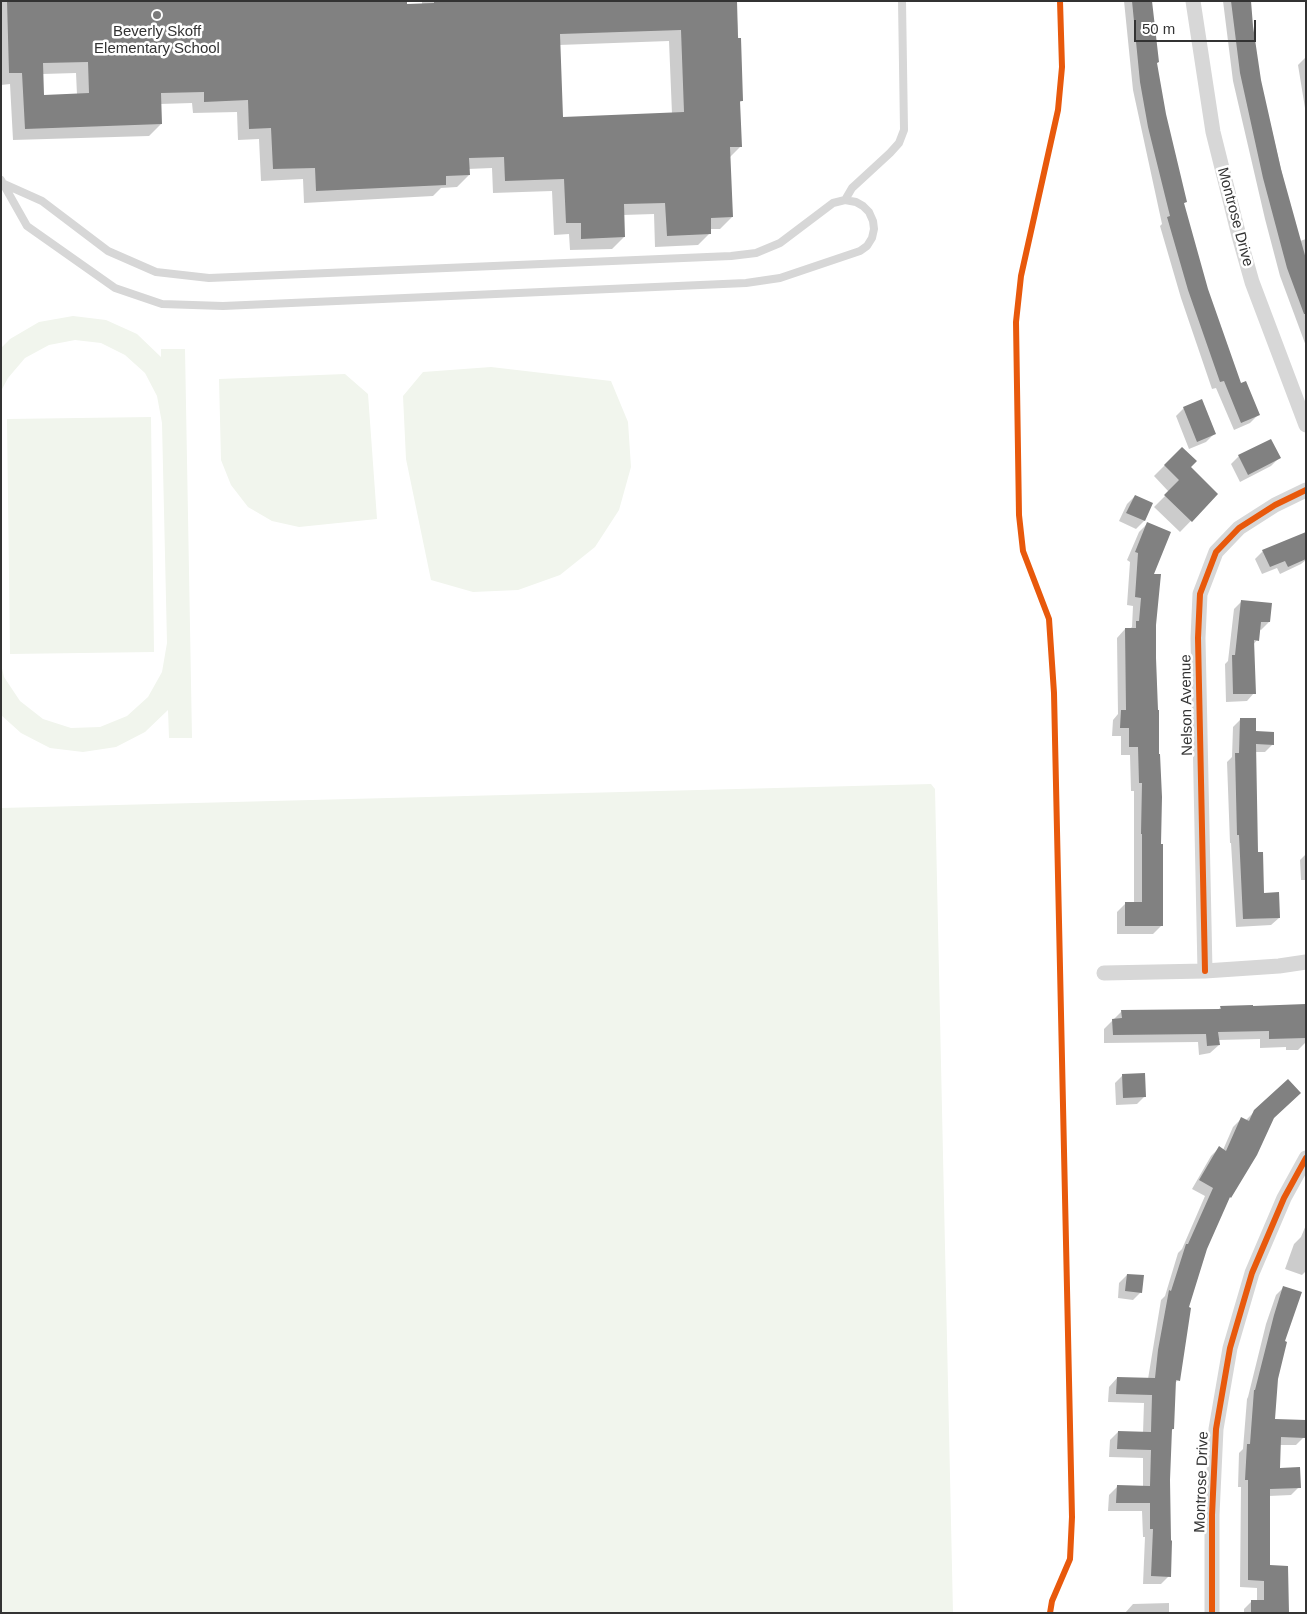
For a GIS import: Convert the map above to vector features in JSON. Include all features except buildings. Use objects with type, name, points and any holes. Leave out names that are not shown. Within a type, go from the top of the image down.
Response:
[{"type":"street","name":"Montrose Drive","points":[[1193,1],[1213,132],[1238,236],[1256,292],[1306,425]]},
{"type":"street","name":"Nelson Avenue","points":[[1205,971],[1198,648],[1200,594],[1216,552],[1238,528],[1275,505],[1306,490]]},
{"type":"street","points":[[1104,973],[1205,971],[1279,966],[1306,962]]},
{"type":"street","name":"Montrose Drive","points":[[1212,1613],[1212,1515],[1216,1429],[1230,1348],[1252,1272],[1284,1198],[1306,1158]]},
{"type":"lane","points":[[845,200],[852,188],[890,153],[899,142],[904,130],[902,1]]},
{"type":"lane","points":[[3,182],[42,201],[108,251],[156,272],[208,278],[731,256],[756,253],[780,243],[833,203],[845,200],[856,202],[869,212],[873,220],[874,229],[872,238],[867,246],[860,251],[780,278],[746,283],[224,306],[162,304],[115,288],[27,226],[3,182]]},
{"type":"shaded area","points":[[73,316],[106,320],[137,334],[161,357],[161,349],[185,349],[192,738],[169,738],[168,710],[145,732],[116,747],[83,752],[50,748],[21,733],[1,715],[1,664],[4,677],[20,701],[43,719],[71,728],[100,727],[127,716],[148,697],[162,672],[167,643],[162,423],[157,396],[145,373],[125,355],[101,343],[75,340],[49,345],[25,358],[8,378],[1,391],[1,348],[10,339],[39,322]]},
{"type":"shaded area","points":[[491,367],[611,381],[628,422],[631,467],[619,510],[595,547],[560,575],[518,590],[473,592],[431,580],[406,459],[403,396],[423,372]]},
{"type":"shaded area","points":[[345,374],[368,394],[377,519],[299,527],[272,521],[248,507],[231,485],[221,460],[219,379]]},
{"type":"shaded area","points":[[151,417],[154,652],[10,654],[7,419]]},
{"type":"shaded area","points":[[931,784],[935,789],[953,1613],[1,1613],[1,808]]},
{"type":"cycle path","points":[[1050,1613],[1052,1601],[1070,1559],[1072,1517],[1054,693],[1049,619],[1023,551],[1019,515],[1016,322],[1021,276],[1058,110],[1062,67],[1060,1]]},
{"type":"cycle path","points":[[1205,971],[1198,638],[1200,594],[1216,552],[1239,528],[1275,505],[1306,490]]},
{"type":"cycle path","points":[[1212,1613],[1212,1515],[1216,1429],[1230,1348],[1252,1273],[1284,1198],[1306,1158]]},
{"type":"place","name":"Beverly Skoff Elementary School","points":[[157,15]]}]
